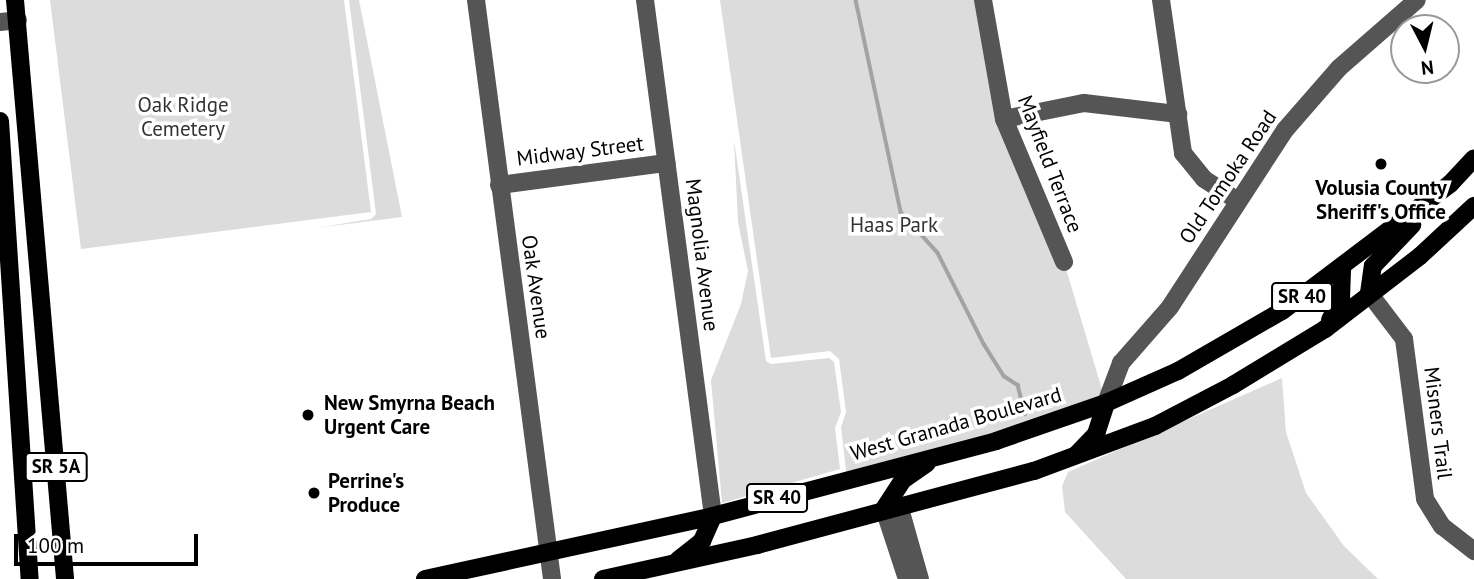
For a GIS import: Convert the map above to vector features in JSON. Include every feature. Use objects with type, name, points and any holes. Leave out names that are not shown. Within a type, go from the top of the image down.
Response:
[{"type":"main road","name":"SR 5A","points":[[15,0],[9,21],[46,355],[65,579]]},
{"type":"main road","name":"SR 5A","points":[[0,121],[30,579]]},
{"type":"main road","name":"West Granada Boulevard","points":[[425,579],[713,516],[1033,430],[1106,403],[1215,351],[1342,269],[1450,184],[1474,158]]},
{"type":"main road","points":[[1369,293],[1373,266],[1450,184]]},
{"type":"main road","name":"SR 40","points":[[603,579],[672,564],[1072,458],[1195,406],[1325,329],[1420,256],[1474,206]]},
{"type":"main road","points":[[1325,329],[1341,299],[1342,269]]},
{"type":"main road","points":[[13,302],[28,337],[46,355]]},
{"type":"main road","points":[[1072,458],[1096,434],[1106,403]]},
{"type":"main road","points":[[892,507],[903,480],[936,457]]},
{"type":"main road","points":[[672,564],[702,541],[713,516]]},
{"type":"street","name":"Oak Avenue","points":[[476,0],[552,579]]},
{"type":"street","name":"Magnolia Avenue","points":[[645,0],[713,516]]},
{"type":"street","name":"Mayfield Terrace","points":[[983,0],[1004,119],[1064,262]]},
{"type":"street","points":[[1161,0],[1183,153],[1204,179],[1238,201]]},
{"type":"street","name":"Old Tomoka Road","points":[[1106,403],[1121,363],[1170,307],[1238,201],[1313,96],[1417,0]]},
{"type":"street","points":[[1004,119],[1084,103],[1178,114]]},
{"type":"street","name":"Midway Street","points":[[499,185],[667,163]]},
{"type":"street","name":"Misners Trail","points":[[1369,293],[1404,338],[1425,499],[1442,526],[1474,551]]},
{"type":"street","points":[[892,507],[907,579]]},
{"type":"street","points":[[892,507],[920,579]]},
{"type":"green space","name":"Oak Ridge Cemetery","points":[[50,0],[344,0],[371,212],[81,249]]},
{"type":"green space","points":[[349,0],[359,0],[402,217],[316,228],[371,219],[376,214]]},
{"type":"green space","name":"Haas Park","points":[[720,0],[983,0],[997,91],[1064,262],[1106,403],[847,479],[841,427],[846,412],[839,359],[830,351],[771,358]]},
{"type":"green space","points":[[734,140],[766,361],[771,364],[829,358],[834,362],[841,412],[835,428],[840,469],[722,503],[711,380],[741,304],[748,271],[738,222]]},
{"type":"green space","points":[[1282,378],[1286,432],[1306,493],[1344,546],[1378,579],[1126,579],[1065,512],[1062,486],[1068,472]]},
{"type":"waterway","points":[[856,0],[901,212],[938,253],[984,344],[1004,376],[1018,385],[1025,414]]},
{"type":"place","name":"Volusia County Sheriff's Office","points":[[1381,164]]},
{"type":"place","name":"New Smyrna Beach Urgent Care","points":[[308,415]]},
{"type":"place","name":"Perrine's Produce","points":[[314,493]]}]
